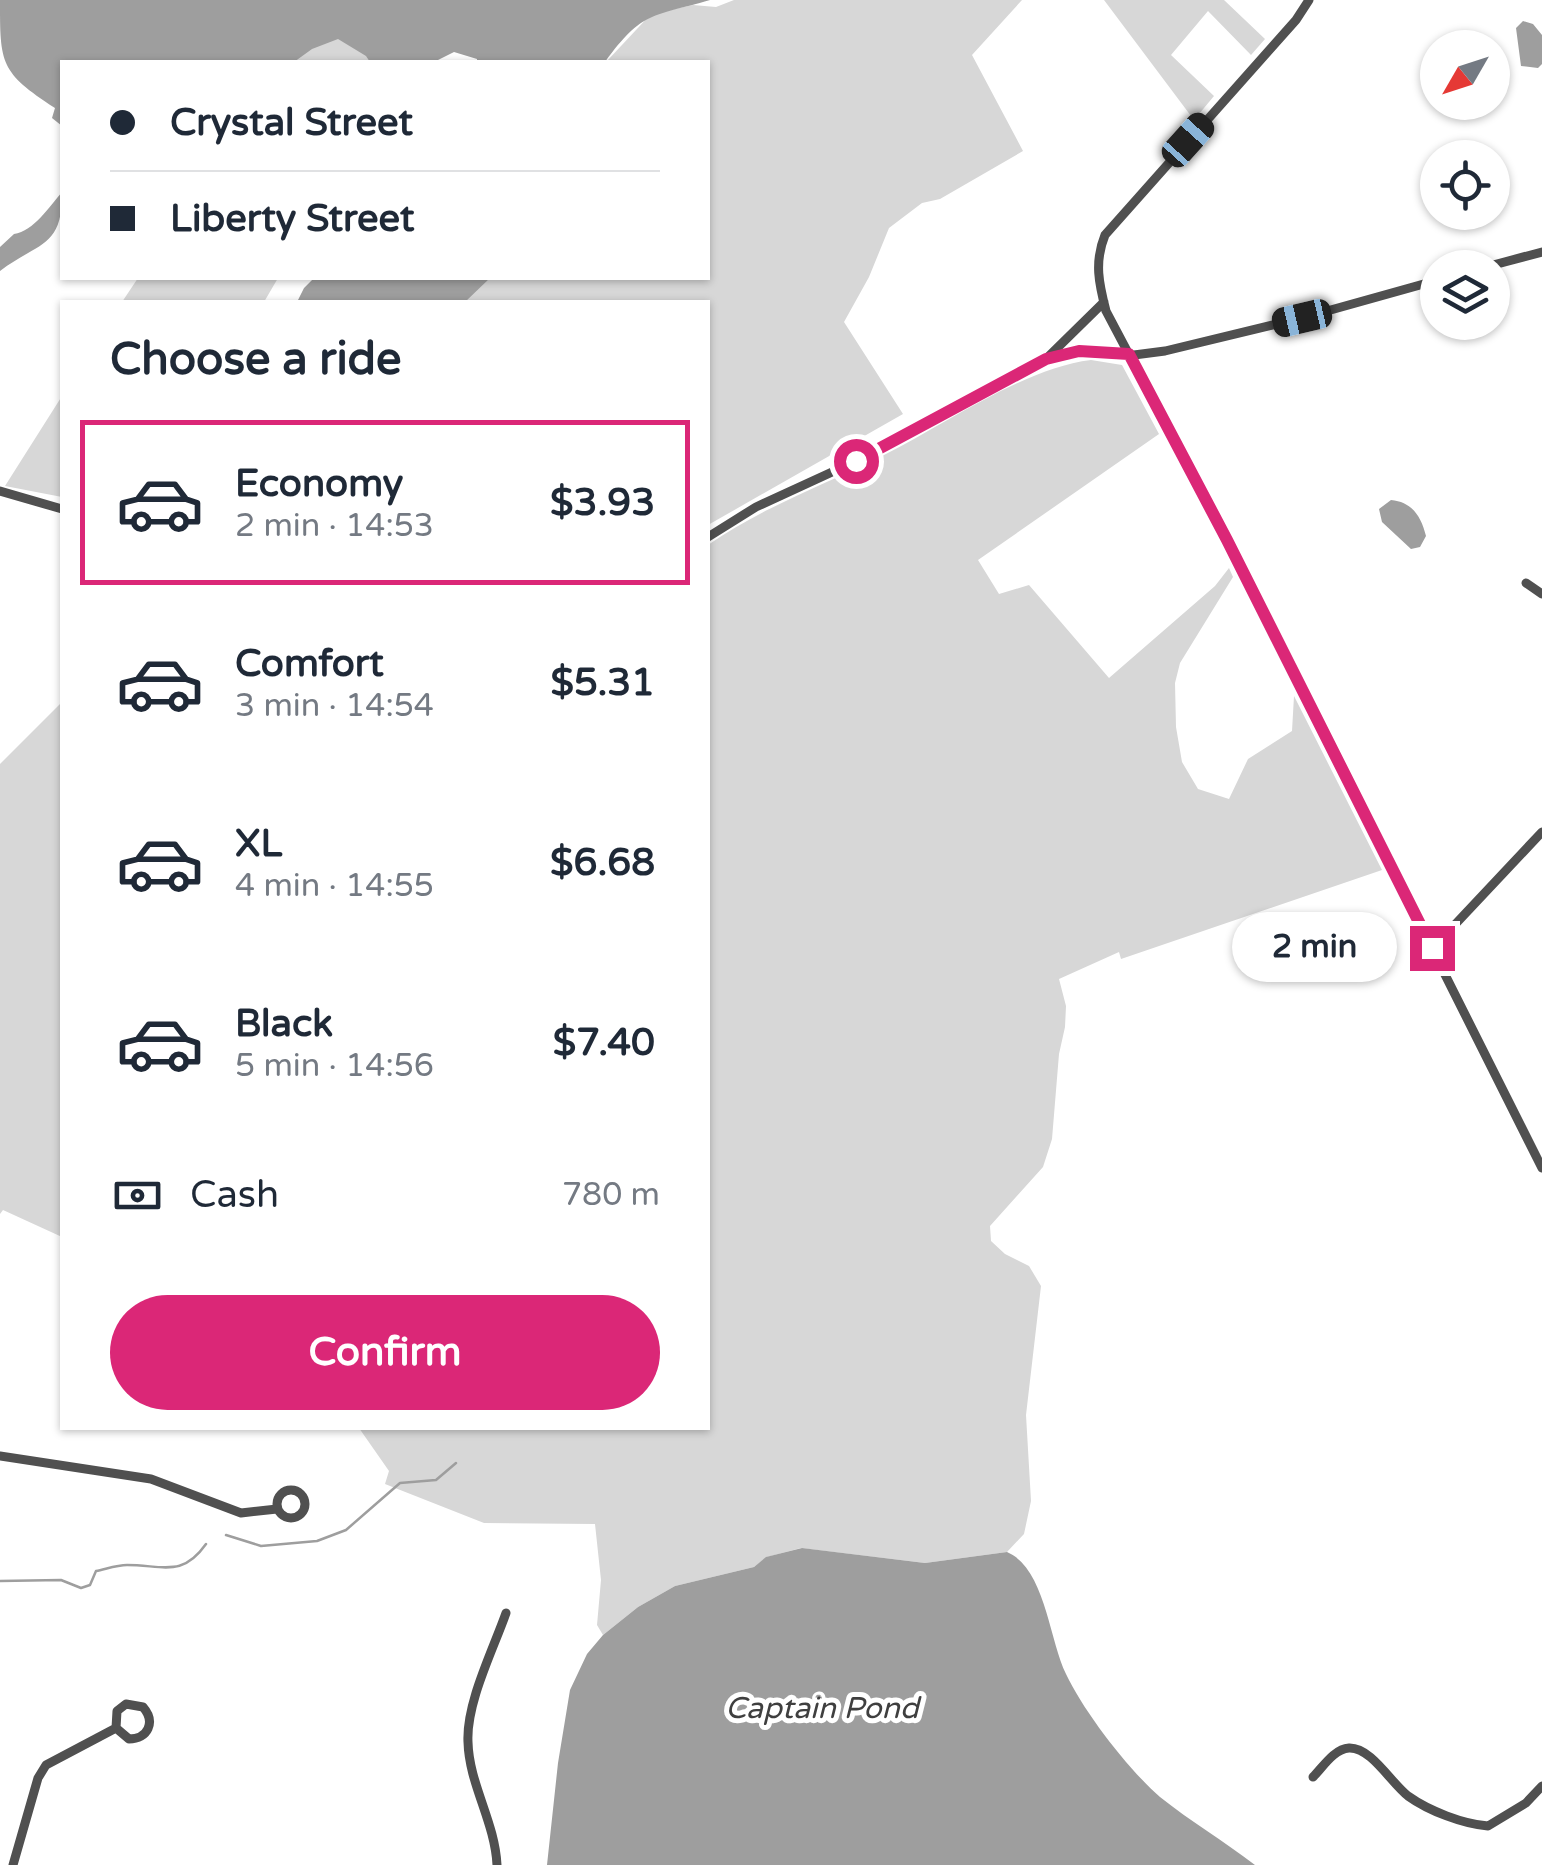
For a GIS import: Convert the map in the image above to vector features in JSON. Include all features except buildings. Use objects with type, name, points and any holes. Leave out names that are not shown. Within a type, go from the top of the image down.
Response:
[{"type":"street","points":[[1309,0],[1296,20],[1104,235],[1097,264],[1104,302],[1542,1168]]},
{"type":"street","points":[[1510,261],[1542,252]]},
{"type":"street","points":[[710,536],[756,507],[856,461],[1046,359],[1079,351],[1166,351],[1420,285]]},
{"type":"street","points":[[1046,359],[1104,302]]},
{"type":"street","points":[[0,491],[60,508]]},
{"type":"street","points":[[1526,583],[1542,594]]},
{"type":"street","points":[[1432,948],[1542,832]]},
{"type":"street","points":[[0,1456],[150,1480],[242,1513],[277,1510]]},
{"type":"street","points":[[497,1865],[468,1743],[474,1705],[506,1613]]},
{"type":"street","points":[[126,1704],[138,1704],[148,1711],[150,1723],[140,1738],[124,1737],[116,1728],[115,1717],[126,1704]]},
{"type":"street","points":[[0,1864],[13,1865],[38,1778],[46,1765],[116,1728]]},
{"type":"street","points":[[1314,1777],[1340,1750],[1353,1747],[1411,1798],[1444,1814],[1488,1826],[1526,1803],[1542,1786]]},
{"type":"shaded area","points":[[734,0],[1022,0],[972,55],[1023,151],[940,199],[922,203],[889,228],[869,277],[844,322],[903,414],[710,524],[710,300],[462,300],[484,280],[710,280],[710,60],[608,60],[651,14],[693,5],[716,7]]},
{"type":"shaded area","points":[[1104,0],[1224,0],[1265,39],[1251,55],[1208,11],[1171,55],[1214,96],[1194,120]]},
{"type":"shaded area","points":[[344,32],[388,60],[291,60],[320,41]]},
{"type":"shaded area","points":[[137,280],[277,280],[265,300],[123,300]]},
{"type":"shaded area","points":[[1091,360],[1122,365],[1159,434],[978,560],[999,594],[1029,585],[1109,678],[1215,586],[1229,568],[1233,577],[1180,663],[1175,683],[1182,762],[1198,789],[1229,799],[1248,759],[1292,731],[1294,696],[1382,870],[1121,959],[1119,952],[1059,979],[1066,1006],[1052,1139],[1043,1167],[990,1226],[991,1241],[1005,1254],[1029,1266],[1041,1286],[1026,1415],[1031,1501],[1024,1534],[1007,1552],[925,1563],[801,1548],[767,1557],[754,1567],[675,1586],[638,1607],[603,1635],[597,1625],[601,1580],[595,1524],[484,1523],[385,1484],[389,1471],[360,1430],[710,1430],[710,544],[750,519],[884,455],[1012,385],[1065,365]]},
{"type":"shaded area","points":[[60,399],[60,497],[5,486]]},
{"type":"shaded area","points":[[60,704],[60,1236],[3,1210],[0,1214],[0,764]]},
{"type":"water","points":[[0,0],[710,0],[650,18],[629,33],[607,60],[477,60],[454,52],[438,60],[369,60],[338,39],[297,60],[60,60],[60,124],[52,118],[55,108],[13,75],[1,39]]},
{"type":"water","points":[[1523,21],[1533,24],[1542,35],[1542,64],[1538,68],[1521,66],[1516,28]]},
{"type":"water","points":[[60,194],[60,215],[53,234],[0,271],[0,247],[46,211]]},
{"type":"water","points":[[312,280],[488,280],[467,300],[298,300]]},
{"type":"water","points":[[1391,500],[1405,504],[1418,516],[1426,536],[1420,547],[1411,549],[1382,522],[1379,509]]},
{"type":"water","name":"Captain Pond","points":[[802,1548],[925,1563],[1007,1552],[1020,1560],[1038,1588],[1066,1674],[1108,1739],[1160,1797],[1255,1865],[547,1865],[570,1690],[587,1654],[603,1635],[638,1607],[675,1586],[754,1567],[766,1557]]},
{"type":"waterway","points":[[226,1535],[261,1546],[317,1541],[346,1530],[400,1483],[436,1480],[456,1463]]},
{"type":"waterway","points":[[0,1581],[61,1580],[81,1588],[90,1585],[96,1571],[112,1567],[180,1566],[206,1544]]},
{"type":"route","points":[[856,461],[1046,359],[1079,351],[1129,354],[1432,948]]}]
